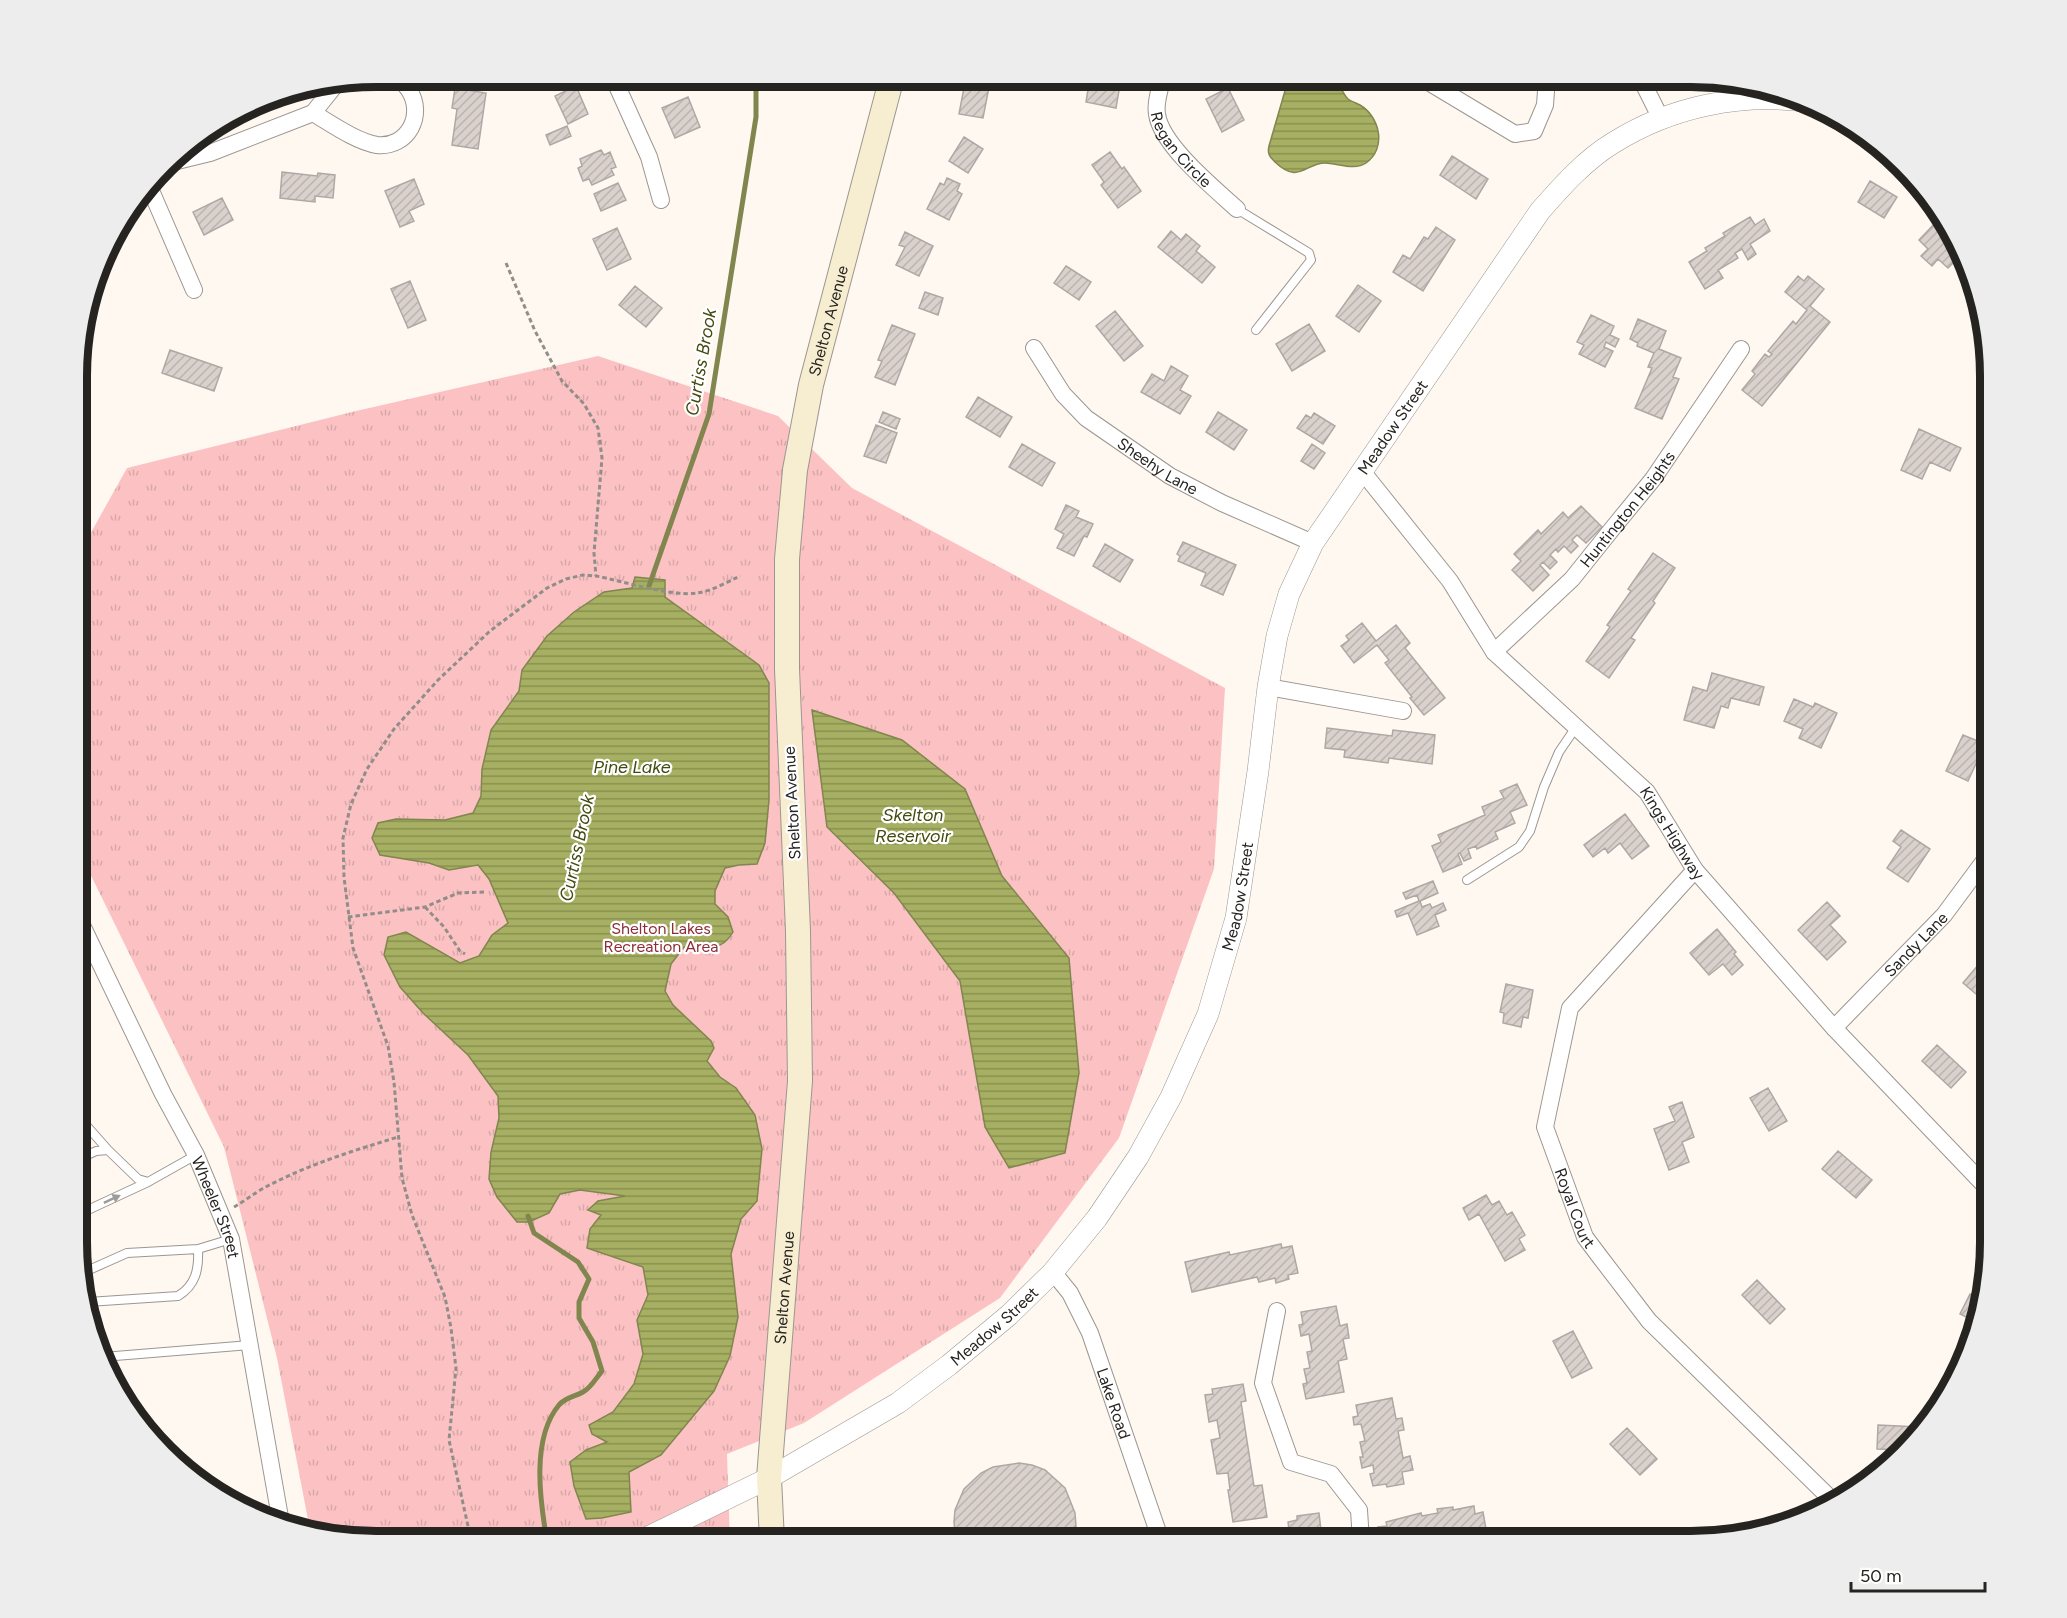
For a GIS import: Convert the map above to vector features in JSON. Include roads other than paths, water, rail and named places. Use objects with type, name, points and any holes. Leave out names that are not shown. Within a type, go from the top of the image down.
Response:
[{"type":"main road","name":"Shelton Avenue","points":[[772,1531],[769,1478],[800,1081],[798,931],[787,669],[791,495],[801,431],[814,375],[889,87]]},
{"type":"street","points":[[313,113],[367,142],[378,145],[399,141],[414,124],[415,111],[406,87]]},
{"type":"street","points":[[618,87],[649,157],[661,200]]},
{"type":"street","name":"Regan Circle","points":[[1161,87],[1156,112],[1160,129],[1175,149],[1237,209]]},
{"type":"street","points":[[1437,87],[1515,134],[1534,131],[1545,105],[1546,87]]},
{"type":"street","points":[[1645,87],[1661,119]]},
{"type":"street","points":[[185,159],[210,153],[313,113],[331,90]]},
{"type":"street","name":"Meadow Street","points":[[660,1531],[769,1478],[898,1403],[1009,1316],[1053,1272],[1097,1218],[1138,1157],[1171,1097],[1208,1014],[1236,918],[1277,636],[1290,594],[1313,543],[1540,211],[1567,180],[1612,144],[1661,119],[1703,106],[1740,100],[1774,99]]},
{"type":"street","points":[[153,193],[194,290]]},
{"type":"street","name":"Sheehy Lane","points":[[1034,348],[1063,394],[1086,418],[1170,476],[1222,503],[1313,543]]},
{"type":"street","name":"Huntington Heights","points":[[1494,652],[1572,579],[1612,530],[1653,479],[1740,349]]},
{"type":"street","name":"Kings Highway","points":[[1362,471],[1450,581],[1494,652],[1647,792],[1695,870],[1834,1028],[1980,1181]]},
{"type":"street","points":[[1268,687],[1403,711]]},
{"type":"street","name":"Sandy Lane","points":[[1834,1028],[1944,915],[1980,866]]},
{"type":"street","name":"Royal Court","points":[[1695,870],[1570,1008],[1545,1127],[1585,1237],[1649,1321],[1827,1497]]},
{"type":"street","name":"Wheeler Street","points":[[87,936],[163,1094],[196,1155],[231,1239],[280,1515]]},
{"type":"street","name":"Lake Road","points":[[1053,1272],[1070,1293],[1090,1333],[1158,1531]]},
{"type":"street","points":[[1277,1311],[1263,1383],[1291,1462],[1330,1474],[1359,1510],[1360,1531]]},
{"type":"lane","points":[[1237,209],[1309,253],[1311,260],[1256,330]]},
{"type":"lane","points":[[1467,880],[1519,847],[1530,831],[1544,787],[1559,752],[1576,728]]},
{"type":"lane","points":[[87,1126],[138,1179],[147,1182]]},
{"type":"lane","points":[[87,1155],[96,1151],[108,1150]]},
{"type":"lane","points":[[87,1210],[147,1182],[196,1155]]},
{"type":"lane","points":[[89,1271],[127,1253],[198,1249],[231,1239]]},
{"type":"lane","points":[[94,1302],[178,1296],[186,1291],[193,1282],[199,1267],[198,1249]]},
{"type":"lane","points":[[111,1356],[250,1344]]},
{"type":"water","points":[[1286,87],[1340,87],[1348,99],[1367,110],[1376,125],[1379,141],[1373,157],[1362,165],[1346,166],[1325,163],[1296,172],[1283,169],[1269,155],[1268,149]]},
{"type":"water","name":"Pine Lake","points":[[635,577],[665,580],[665,597],[759,665],[769,683],[769,800],[765,843],[757,864],[725,868],[715,891],[715,904],[728,917],[733,932],[729,938],[712,948],[684,947],[671,964],[665,991],[673,1005],[711,1041],[714,1048],[707,1061],[720,1077],[736,1088],[755,1115],[762,1149],[757,1201],[741,1219],[731,1254],[738,1317],[730,1356],[714,1391],[661,1455],[629,1472],[631,1512],[586,1519],[574,1486],[570,1462],[586,1450],[607,1442],[592,1434],[589,1425],[613,1412],[634,1384],[643,1354],[637,1320],[648,1295],[643,1267],[587,1248],[590,1229],[601,1215],[588,1210],[598,1201],[625,1196],[580,1190],[560,1194],[549,1213],[529,1222],[517,1222],[497,1197],[489,1179],[491,1152],[499,1118],[498,1096],[468,1055],[423,1013],[400,987],[384,955],[388,937],[406,932],[460,963],[479,956],[492,935],[508,923],[489,879],[478,865],[449,870],[429,863],[380,855],[372,838],[378,823],[396,819],[445,820],[473,813],[481,796],[482,769],[491,730],[519,691],[522,670],[547,636],[574,612],[604,592],[632,588]]},
{"type":"water","name":"Skelton Reservoir","points":[[812,710],[902,740],[965,789],[1002,876],[1069,958],[1079,1073],[1065,1153],[1009,1168],[985,1127],[960,981],[894,893],[827,827]]},
{"type":"waterway","name":"Curtiss Brook","points":[[649,586],[709,414],[756,117],[756,87]]},
{"type":"waterway","name":"Curtiss Brook","points":[[528,1216],[534,1233],[578,1262],[589,1279],[579,1302],[579,1318],[593,1342],[602,1371],[586,1390],[561,1403],[550,1419],[544,1435],[540,1489],[545,1531]]},
{"type":"park label","name":"Shelton Lakes Recreation Area","points":[[661,937]]}]
